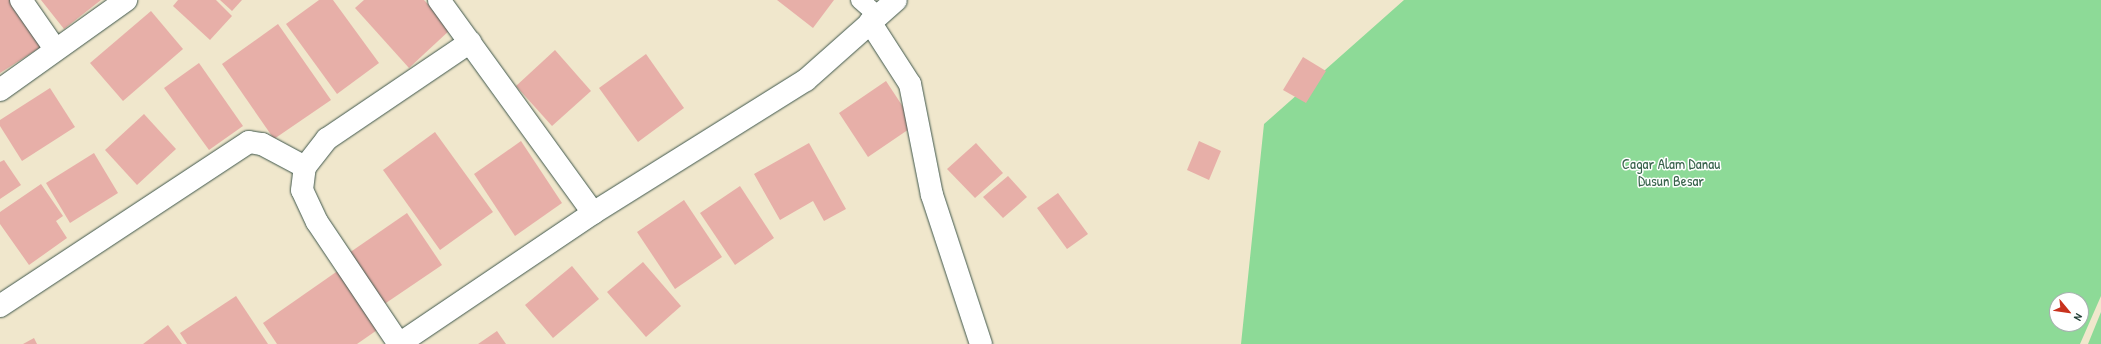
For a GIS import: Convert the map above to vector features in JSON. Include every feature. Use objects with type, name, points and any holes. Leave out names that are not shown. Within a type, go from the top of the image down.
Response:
[{"type":"street","points":[[20,0],[55,49]]},
{"type":"street","points":[[0,90],[19,78],[55,49],[126,0]]},
{"type":"street","points":[[439,0],[594,213]]},
{"type":"street","points":[[470,42],[327,139],[305,167],[302,190],[318,222],[399,344],[594,213],[806,80],[896,0]]},
{"type":"street","points":[[873,19],[910,84],[932,195],[981,344]]},
{"type":"street","points":[[0,306],[249,142],[262,144],[305,167]]},
{"type":"lane","points":[[860,0],[873,19]]},
{"type":"green space","name":"Cagar Alam Danau Dusun Besar","points":[[1404,0],[2101,0],[2101,296],[2089,323],[2089,292],[2049,292],[2049,332],[2085,332],[2080,344],[1241,344],[1264,124]]},
{"type":"green space","points":[[2101,312],[2101,344],[2088,344]]},
{"type":"building","points":[[0,0],[11,0],[41,47],[0,73]]},
{"type":"building","points":[[41,0],[101,0],[64,29]]},
{"type":"building","points":[[178,0],[216,0],[232,16],[210,40],[173,6]]},
{"type":"building","points":[[220,0],[242,0],[232,11]]},
{"type":"building","points":[[319,0],[333,0],[379,63],[337,94],[286,24]]},
{"type":"building","points":[[364,0],[424,0],[451,29],[409,68],[355,8]]},
{"type":"building","points":[[777,0],[834,0],[813,28]]},
{"type":"building","points":[[151,11],[183,49],[123,101],[90,63]]},
{"type":"building","points":[[278,24],[331,100],[274,139],[222,64]]},
{"type":"building","points":[[555,50],[591,91],[552,126],[516,86]]},
{"type":"building","points":[[646,54],[684,108],[638,142],[599,88]]},
{"type":"building","points":[[1303,57],[1326,71],[1306,103],[1283,90]]},
{"type":"building","points":[[199,63],[243,126],[209,150],[164,88]]},
{"type":"building","points":[[886,81],[915,125],[868,157],[839,113]]},
{"type":"building","points":[[50,88],[75,127],[22,161],[0,126],[0,120]]},
{"type":"building","points":[[144,114],[176,149],[137,185],[105,150]]},
{"type":"building","points":[[435,132],[493,212],[440,250],[383,170]]},
{"type":"building","points":[[521,141],[562,203],[515,236],[474,174]]},
{"type":"building","points":[[1199,141],[1221,151],[1209,180],[1187,170]]},
{"type":"building","points":[[809,143],[846,209],[824,221],[813,201],[780,220],[754,174]]},
{"type":"building","points":[[976,143],[1003,173],[975,198],[947,169]]},
{"type":"building","points":[[94,153],[118,193],[70,223],[46,183]]},
{"type":"building","points":[[4,160],[21,185],[0,199],[0,162]]},
{"type":"building","points":[[1008,176],[1027,197],[1003,218],[983,197]]},
{"type":"building","points":[[41,184],[63,216],[56,221],[67,238],[29,265],[0,224],[0,212]]},
{"type":"building","points":[[740,186],[774,238],[735,265],[700,213]]},
{"type":"building","points":[[1058,193],[1088,234],[1067,249],[1037,208]]},
{"type":"building","points":[[684,200],[722,257],[675,289],[637,232]]},
{"type":"building","points":[[407,213],[442,265],[383,305],[349,253]]},
{"type":"building","points":[[643,262],[681,306],[646,337],[607,292]]},
{"type":"building","points":[[572,266],[599,299],[553,338],[525,305]]},
{"type":"building","points":[[339,270],[380,328],[357,344],[277,344],[263,323]]},
{"type":"building","points":[[236,296],[268,344],[187,344],[180,333]]},
{"type":"building","points":[[168,325],[182,344],[143,344]]},
{"type":"building","points":[[497,331],[506,344],[478,344]]},
{"type":"building","points":[[34,338],[37,344],[23,344]]}]
